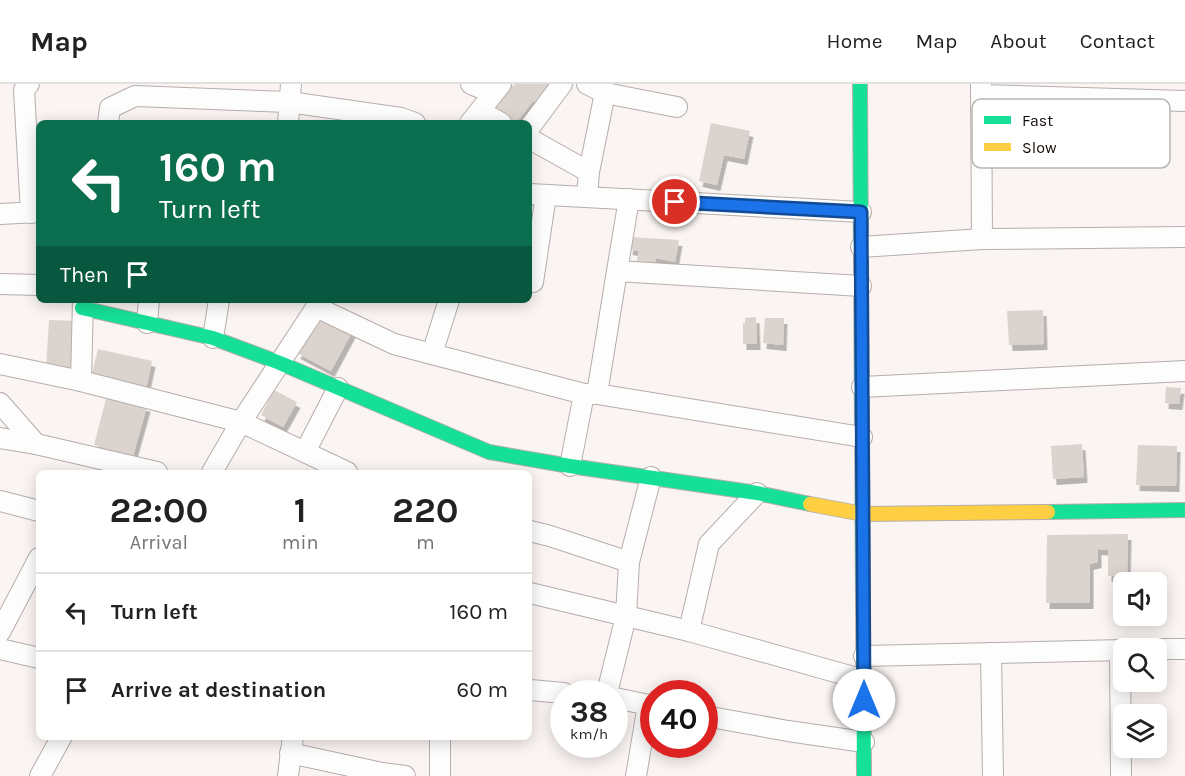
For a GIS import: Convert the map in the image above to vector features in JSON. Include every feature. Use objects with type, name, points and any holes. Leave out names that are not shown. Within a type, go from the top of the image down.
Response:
[{"type":"street","points":[[0,214],[35,213],[24,90],[29,84]]},
{"type":"street","points":[[471,84],[497,89],[475,117]]},
{"type":"street","points":[[532,125],[562,84]]},
{"type":"street","points":[[587,84],[606,93],[677,107]]},
{"type":"street","points":[[860,84],[864,776]]},
{"type":"street","points":[[981,90],[1165,99]]},
{"type":"street","points":[[108,120],[110,108],[135,96],[175,91],[290,93],[407,120]]},
{"type":"street","points":[[288,120],[290,93]]},
{"type":"street","points":[[587,196],[589,172],[606,93]]},
{"type":"street","points":[[1170,99],[1185,100]]},
{"type":"street","points":[[532,140],[589,172]]},
{"type":"street","points":[[982,168],[982,238]]},
{"type":"street","points":[[533,282],[538,195],[861,212]]},
{"type":"street","points":[[570,466],[591,394],[617,271],[629,199]]},
{"type":"street","points":[[861,247],[982,238],[1185,237]]},
{"type":"street","points":[[617,271],[861,286]]},
{"type":"street","points":[[0,284],[36,285]]},
{"type":"street","points":[[147,323],[149,303]]},
{"type":"street","points":[[213,338],[219,303]]},
{"type":"street","points":[[432,354],[448,303]]},
{"type":"street","points":[[81,381],[82,304],[147,323],[213,338],[280,363],[489,452],[757,493],[863,514],[1185,510]]},
{"type":"street","points":[[213,470],[241,422],[318,304],[393,344],[591,394],[862,437]]},
{"type":"street","points":[[0,364],[81,381],[241,422],[343,470]]},
{"type":"street","points":[[862,387],[1185,371]]},
{"type":"street","points":[[305,452],[338,388]]},
{"type":"street","points":[[0,403],[36,444]]},
{"type":"street","points":[[0,438],[148,470]]},
{"type":"street","points":[[611,680],[626,616],[629,562],[651,477]]},
{"type":"street","points":[[689,632],[708,544],[757,493]]},
{"type":"street","points":[[0,501],[36,510]]},
{"type":"street","points":[[532,532],[629,562]]},
{"type":"street","points":[[0,632],[36,564]]},
{"type":"street","points":[[532,593],[689,632],[864,680]]},
{"type":"street","points":[[0,649],[36,657]]},
{"type":"street","points":[[1167,649],[1185,649]]},
{"type":"street","points":[[864,656],[1113,650]]},
{"type":"street","points":[[991,653],[993,776]]},
{"type":"street","points":[[532,690],[550,692]]},
{"type":"street","points":[[1121,776],[1122,692]]},
{"type":"street","points":[[718,718],[864,742]]},
{"type":"street","points":[[40,776],[60,740]]},
{"type":"street","points":[[440,740],[440,776]]},
{"type":"street","points":[[288,776],[292,745],[368,773],[405,776]]},
{"type":"street","points":[[636,776],[640,757]]},
{"type":"building","points":[[515,84],[549,84],[518,120],[510,120],[494,109],[512,85]]},
{"type":"building","points":[[711,123],[750,131],[744,159],[724,155],[717,185],[699,181]]},
{"type":"building","points":[[631,237],[679,240],[675,262],[656,258],[654,268],[636,264],[639,251],[629,249]]},
{"type":"building","points":[[1043,310],[1044,344],[1009,345],[1007,311]]},
{"type":"building","points":[[318,313],[352,332],[331,371],[297,353]]},
{"type":"building","points":[[756,317],[757,344],[743,344],[745,318]]},
{"type":"building","points":[[765,318],[784,318],[783,345],[763,343]]},
{"type":"building","points":[[49,320],[82,321],[79,371],[46,369]]},
{"type":"building","points":[[98,349],[152,361],[146,389],[91,377]]},
{"type":"building","points":[[1166,387],[1181,388],[1179,404],[1165,403]]},
{"type":"building","points":[[274,390],[297,402],[283,427],[261,415]]},
{"type":"building","points":[[107,395],[147,406],[133,456],[94,445]]},
{"type":"building","points":[[1082,444],[1084,477],[1053,479],[1051,446]]},
{"type":"building","points":[[1138,445],[1177,446],[1176,486],[1136,485]]},
{"type":"building","points":[[1128,534],[1127,572],[1113,572],[1113,576],[1108,576],[1108,550],[1098,549],[1098,562],[1090,564],[1090,603],[1046,603],[1047,535]]},
{"type":"traffic: fast","points":[[860,84],[864,776]]},
{"type":"traffic: fast","points":[[82,308],[213,338],[280,363],[489,452],[757,493],[810,504]]},
{"type":"traffic: fast","points":[[1048,512],[1185,510]]},
{"type":"traffic: slow","points":[[810,504],[863,514],[1048,512]]},
{"type":"route","points":[[675,202],[861,212],[864,700]]}]
